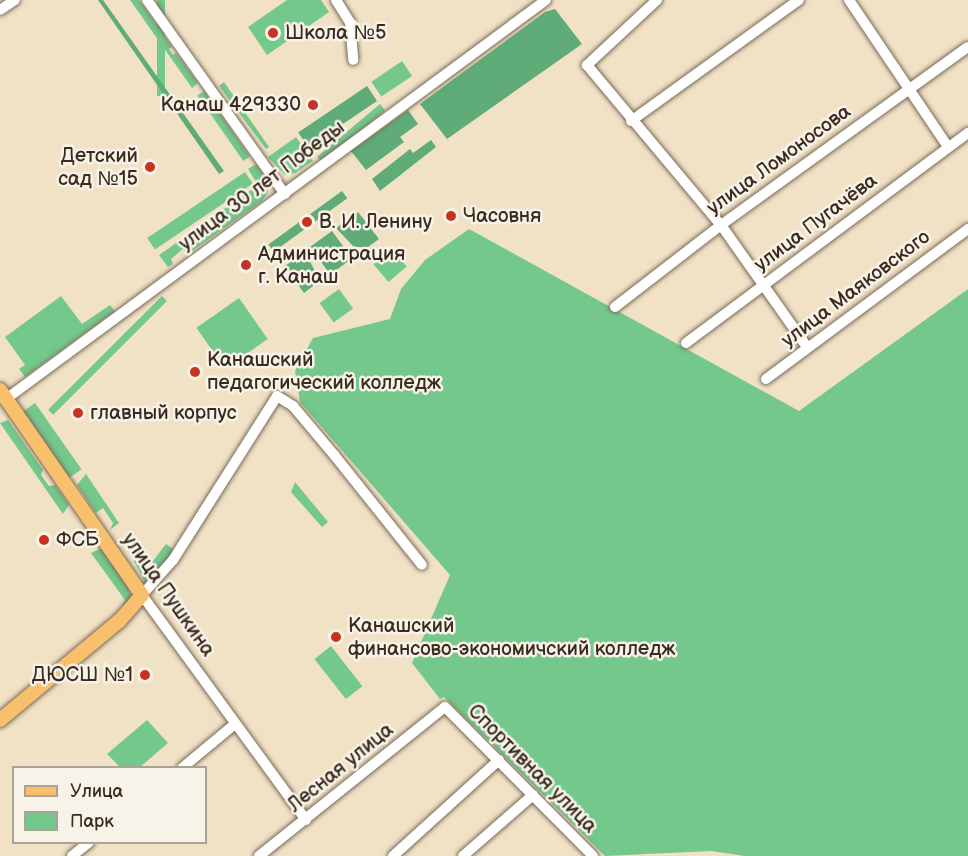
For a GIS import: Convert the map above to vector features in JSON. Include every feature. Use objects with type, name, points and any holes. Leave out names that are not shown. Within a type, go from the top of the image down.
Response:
[{"type":"main road","name":"улица Пушкина","points":[[81,506],[142,595]]},
{"type":"main road","points":[[0,720],[119,621],[142,595]]},
{"type":"street","points":[[0,10],[15,0]]},
{"type":"street","points":[[147,0],[285,194]]},
{"type":"street","points":[[336,0],[350,22],[353,60]]},
{"type":"street","name":"улица 30 лет Победы","points":[[2,397],[285,194],[546,0]]},
{"type":"street","points":[[657,0],[586,65],[721,225],[807,347]]},
{"type":"street","points":[[631,121],[799,0]]},
{"type":"street","points":[[849,0],[948,147]]},
{"type":"street","name":"улица Ломоносова","points":[[615,306],[721,225],[908,88],[968,47]]},
{"type":"street","name":"улица Пугачёва","points":[[686,343],[968,133]]},
{"type":"street","name":"улица Маяковского","points":[[766,379],[968,229]]},
{"type":"street","points":[[142,595],[163,575],[277,396],[292,406],[335,456],[422,566]]},
{"type":"street","name":"улица Пушкина","points":[[2,397],[81,506]]},
{"type":"street","name":"улица Пушкина","points":[[142,595],[306,820]]},
{"type":"street","name":"Спортивная улица","points":[[445,707],[593,856]]},
{"type":"street","name":"Лесная улица","points":[[260,856],[445,707]]},
{"type":"street","points":[[184,766],[235,724]]},
{"type":"street","points":[[393,856],[499,760]]},
{"type":"street","points":[[463,856],[533,795]]},
{"type":"street","points":[[72,856],[88,844]]},
{"type":"green space","points":[[98,0],[103,0],[224,171],[219,174]]},
{"type":"green space","points":[[130,0],[139,0],[172,47],[169,49],[173,55],[176,53],[198,83],[192,88]]},
{"type":"green space","points":[[157,0],[165,0],[165,96],[157,96]]},
{"type":"green space","points":[[287,0],[321,0],[329,12],[267,55],[248,27]]},
{"type":"green space","points":[[555,9],[582,44],[447,139],[420,104],[545,12]]},
{"type":"green space","points":[[402,61],[412,76],[381,97],[371,82]]},
{"type":"green space","points":[[224,82],[269,147],[266,149],[219,86]]},
{"type":"green space","points":[[367,86],[377,101],[308,147],[298,132]]},
{"type":"green space","points":[[204,91],[250,157],[243,161],[197,96]]},
{"type":"green space","points":[[380,104],[385,110],[322,163],[317,157]]},
{"type":"green space","points":[[408,110],[418,124],[400,137],[404,142],[366,170],[351,151]]},
{"type":"green space","points":[[296,137],[313,161],[295,173],[285,175],[268,157]]},
{"type":"green space","points":[[431,140],[436,147],[380,191],[372,179],[410,149],[413,153]]},
{"type":"green space","points":[[256,164],[268,181],[268,193],[262,201],[188,254],[183,249],[171,259],[173,264],[168,267],[159,255],[258,185],[248,169]]},
{"type":"green space","points":[[245,172],[253,184],[155,250],[147,238]]},
{"type":"green space","points":[[342,191],[347,198],[274,252],[268,244]]},
{"type":"green space","points":[[358,212],[379,239],[368,247],[354,247],[336,228]]},
{"type":"green space","points":[[469,229],[799,411],[968,289],[968,856],[745,856],[711,851],[605,856],[444,697],[440,699],[412,663],[450,575],[300,402],[295,371],[313,338],[390,319],[401,289],[425,260]]},
{"type":"green space","points":[[332,231],[352,259],[330,274],[310,247]]},
{"type":"green space","points":[[392,249],[407,267],[388,282],[374,264]]},
{"type":"green space","points":[[305,252],[317,275],[313,286],[304,293],[285,266]]},
{"type":"green space","points":[[339,289],[353,308],[334,323],[320,303]]},
{"type":"green space","points":[[61,296],[82,324],[110,305],[115,311],[25,377],[19,369],[25,365],[5,337]]},
{"type":"green space","points":[[162,296],[167,301],[53,415],[48,410]]},
{"type":"green space","points":[[239,298],[268,339],[225,369],[196,328]]},
{"type":"green space","points":[[35,403],[81,469],[68,479],[22,412]]},
{"type":"green space","points":[[8,420],[43,470],[41,475],[49,486],[55,485],[69,505],[63,514],[0,423]]},
{"type":"green space","points":[[86,474],[119,523],[110,530],[113,523],[103,508],[96,513],[77,485]]},
{"type":"green space","points":[[295,482],[328,522],[322,527],[291,492]]},
{"type":"green space","points":[[166,544],[175,550],[152,585],[145,583],[134,561],[143,555],[153,561]]},
{"type":"green space","points":[[102,548],[128,585],[131,597],[118,616],[125,600],[91,553]]},
{"type":"green space","points":[[331,646],[362,686],[346,699],[314,659]]},
{"type":"green space","points":[[147,720],[168,743],[141,766],[119,766],[107,754]]},
{"type":"place","name":"Школа №5","points":[[273,33]]},
{"type":"place","name":"Канаш 429330","points":[[313,105]]},
{"type":"place","name":"Детский сад №15","points":[[150,167]]},
{"type":"place","name":"Часовня","points":[[451,216]]},
{"type":"place","name":"В. И. Ленину","points":[[307,222]]},
{"type":"place","name":"Администрация г. Канаш","points":[[246,265]]},
{"type":"place","name":"Канашский педагогический колледж","points":[[195,372]]},
{"type":"place","name":"главный корпус","points":[[78,413]]},
{"type":"place","name":"ФСБ","points":[[44,540]]},
{"type":"place","name":"Канашский финансово-экономичский колледж","points":[[336,637]]},
{"type":"place","name":"ДЮСШ №1","points":[[145,675]]}]
